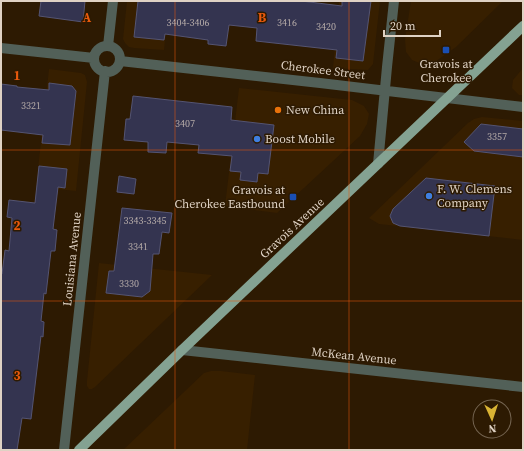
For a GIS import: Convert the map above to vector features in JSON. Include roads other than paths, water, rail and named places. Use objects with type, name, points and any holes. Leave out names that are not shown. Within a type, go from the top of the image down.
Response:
[{"type":"main road","name":"Gravois Avenue","points":[[79,450],[523,26]]},
{"type":"street","points":[[108,46],[113,1]]},
{"type":"street","points":[[378,164],[384,90],[394,1]]},
{"type":"street","points":[[108,46],[119,52],[120,61],[116,68],[105,71],[98,68],[94,62],[94,58],[95,54],[100,48],[108,46]]},
{"type":"street","points":[[1,48],[94,58]]},
{"type":"street","name":"Cherokee Street","points":[[120,61],[447,97],[523,107]]},
{"type":"street","name":"Louisiana Avenue","points":[[64,450],[105,71]]},
{"type":"street","name":"McKean Avenue","points":[[182,350],[523,387]]},
{"type":"place","name":"Gravois at Cherokee","points":[[446,50]]},
{"type":"place","name":"New China","points":[[278,110]]},
{"type":"place","name":"Boost Mobile","points":[[257,139]]},
{"type":"place","name":"F. W. Clemens Company","points":[[429,196]]},
{"type":"place","name":"Gravois at Cherokee Eastbound","points":[[293,197]]}]
